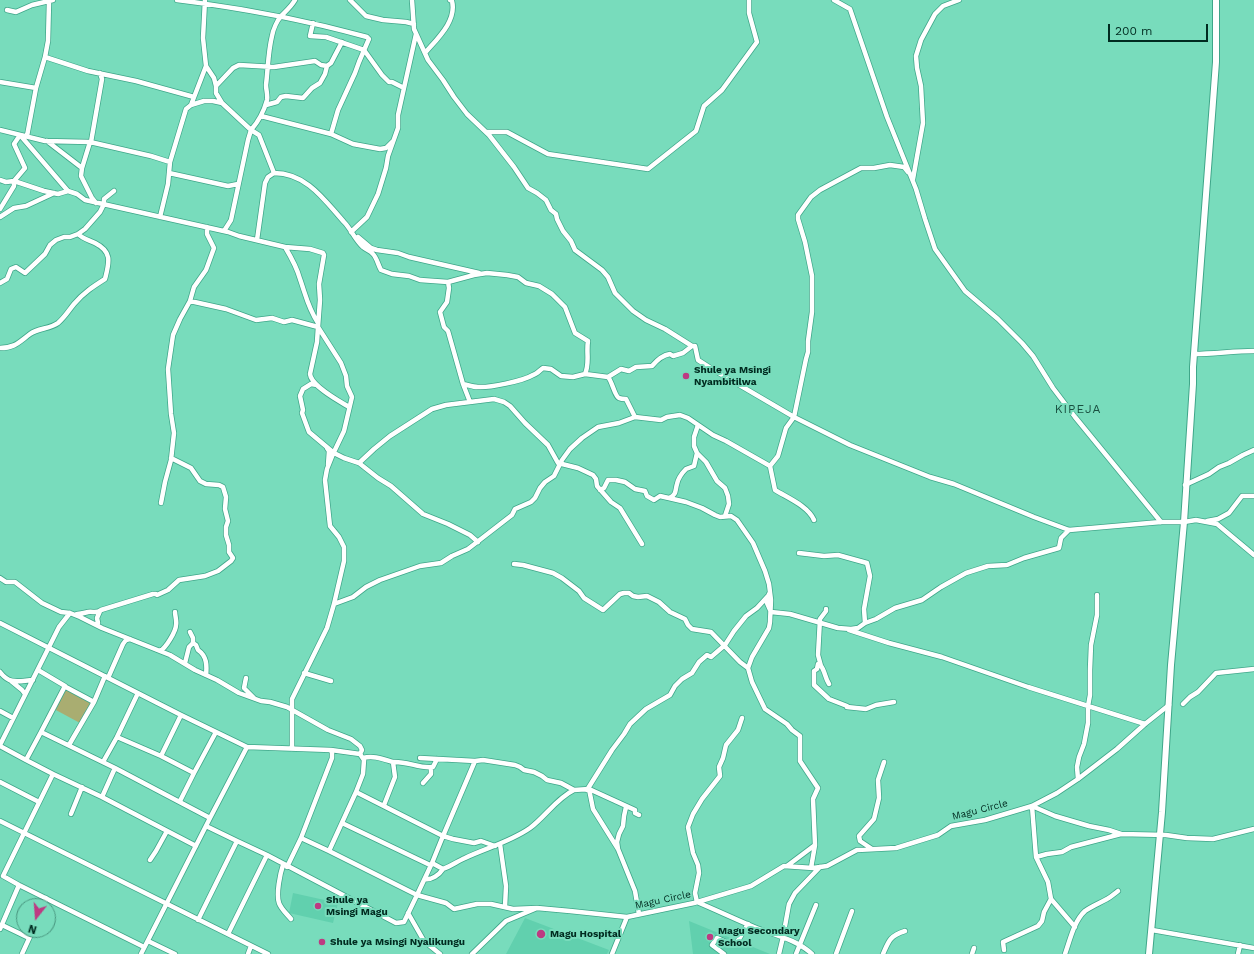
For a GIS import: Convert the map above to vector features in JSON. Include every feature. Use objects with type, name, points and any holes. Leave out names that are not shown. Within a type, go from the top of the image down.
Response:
[{"type":"main road","points":[[1150,954],[1160,836],[1171,665],[1184,522],[1185,485],[1194,354],[1216,62],[1216,0]]},
{"type":"street","points":[[178,0],[205,2],[281,16],[367,37],[369,39],[368,42],[338,110],[331,134]]},
{"type":"street","points":[[224,231],[231,220],[251,130],[261,116],[268,98],[266,87],[268,74],[267,67],[272,36],[281,16],[291,7],[295,0]]},
{"type":"street","points":[[350,0],[366,16],[414,24]]},
{"type":"street","points":[[412,0],[414,29],[428,60],[467,114],[486,132],[514,167],[528,188],[546,200],[551,210],[556,214],[563,231],[571,241],[575,250],[602,270],[608,277],[615,293],[624,303],[646,320],[694,346],[698,360],[794,418],[850,445],[930,477],[954,484],[1069,530],[1196,520],[1217,524],[1254,554]]},
{"type":"street","points":[[424,53],[445,30],[454,8],[452,1],[450,0]]},
{"type":"street","points":[[486,132],[507,132],[548,154],[648,169],[696,131],[704,106],[722,90],[757,42],[749,13],[749,0]]},
{"type":"street","points":[[834,0],[850,9],[887,117],[916,189],[935,249],[965,291],[998,319],[1033,356],[1053,388],[1075,417],[1161,522]]},
{"type":"street","points":[[914,185],[914,172],[923,123],[921,86],[916,56],[921,40],[935,14],[943,6],[959,0]]},
{"type":"street","points":[[7,10],[16,12],[32,5],[51,1],[48,42],[36,88],[27,136]]},
{"type":"street","points":[[191,105],[206,66],[203,38],[205,2]]},
{"type":"street","points":[[313,23],[310,34],[312,37],[326,37],[364,50],[382,75],[389,82],[404,88]]},
{"type":"street","points":[[351,232],[368,217],[383,181],[388,156],[398,128],[398,115],[416,34]]},
{"type":"street","points":[[266,105],[277,102],[281,97],[286,96],[303,98],[312,88],[320,83],[327,66],[331,63],[342,42]]},
{"type":"street","points":[[45,57],[88,71],[136,80],[194,97]]},
{"type":"street","points":[[216,86],[224,76],[239,65],[267,67],[315,61],[321,65],[327,66]]},
{"type":"street","points":[[206,66],[214,78],[216,93],[222,103],[251,130],[259,135],[274,173]]},
{"type":"street","points":[[96,203],[81,176],[90,142],[102,79],[100,73]]},
{"type":"street","points":[[0,82],[36,88]]},
{"type":"street","points":[[160,217],[170,162],[186,109],[191,105],[204,101],[222,103]]},
{"type":"street","points":[[261,116],[331,134],[353,144],[380,149],[386,148],[393,140]]},
{"type":"street","points":[[0,130],[47,141],[90,142],[151,156],[170,162]]},
{"type":"street","points":[[0,209],[14,186],[14,181],[25,168],[14,144],[20,135]]},
{"type":"street","points":[[20,135],[68,191],[77,194],[84,200],[207,227],[285,247],[310,249],[323,253],[324,255],[319,284],[320,300],[318,342],[310,374],[311,379],[317,385],[349,407]]},
{"type":"street","points":[[47,141],[82,168]]},
{"type":"street","points":[[770,466],[778,456],[786,428],[794,418],[808,352],[812,312],[811,270],[798,215],[811,197],[860,168],[874,168],[890,165],[904,167],[911,176]]},
{"type":"street","points":[[169,173],[228,186],[238,184]]},
{"type":"street","points":[[257,240],[265,183],[268,177],[274,173],[290,176],[308,184],[328,203],[340,219],[346,223],[363,247],[374,254],[381,270],[420,280],[448,282],[483,274],[507,274],[518,277],[526,283],[539,286],[552,294],[565,307],[575,333],[588,341],[586,350],[588,367],[585,374]]},
{"type":"street","points":[[0,180],[6,182],[14,181],[58,194],[68,191]]},
{"type":"street","points":[[0,283],[7,279],[11,269],[16,267],[25,274],[45,254],[50,245],[56,240],[78,234],[85,229],[100,212],[104,204],[104,199],[114,191]]},
{"type":"street","points":[[0,217],[14,208],[26,206],[54,193]]},
{"type":"street","points":[[161,503],[171,458],[174,433],[171,414],[168,369],[173,334],[190,301],[194,287],[206,270],[214,248],[207,234],[207,227]]},
{"type":"street","points":[[351,232],[370,248],[398,253],[409,257],[483,274]]},
{"type":"street","points":[[0,348],[9,348],[21,342],[31,333],[57,324],[68,314],[81,296],[93,286],[105,279],[109,260],[107,252],[96,243],[84,239],[78,234]]},
{"type":"street","points":[[285,247],[300,279],[304,295],[312,314],[341,363],[346,376],[347,386],[352,397],[344,431],[327,469]]},
{"type":"street","points":[[448,282],[449,288],[447,302],[440,312],[444,327],[448,331],[463,384],[470,402]]},
{"type":"street","points":[[190,301],[226,309],[256,320],[272,318],[284,322],[292,320],[318,325]]},
{"type":"street","points":[[463,384],[477,387],[509,383],[534,375],[543,368],[550,369],[561,376],[573,377],[585,374],[608,376],[620,369],[629,370],[652,366],[664,356],[670,354],[673,356],[683,353],[692,346]]},
{"type":"street","points":[[1194,354],[1254,351]]},
{"type":"street","points":[[608,376],[612,381],[616,396],[626,400],[635,417]]},
{"type":"street","points":[[317,385],[311,384],[303,389],[300,396],[302,413],[309,432],[333,453],[359,463],[391,486],[423,514],[470,535],[478,542]]},
{"type":"street","points":[[359,463],[390,436],[432,409],[446,404],[494,399],[504,402],[510,406],[548,445],[558,463],[578,468],[593,475],[596,479],[597,486],[611,502],[620,508],[642,544]]},
{"type":"street","points":[[334,604],[353,597],[366,587],[380,580],[420,566],[441,563],[468,549],[512,515],[515,509],[531,502],[545,482],[554,476],[570,449],[582,438],[598,427],[619,423],[635,417],[661,420],[667,417],[680,415],[713,435],[732,444],[770,466],[775,490],[809,512],[814,520]]},
{"type":"street","points":[[698,425],[694,437],[694,446],[697,454],[706,462],[717,481],[725,488],[729,504],[725,516]]},
{"type":"street","points":[[292,749],[292,699],[326,628],[334,604],[342,569],[344,547],[330,526],[325,480],[329,451],[327,448]]},
{"type":"street","points":[[1185,485],[1254,450]]},
{"type":"street","points":[[669,498],[676,492],[677,485],[686,469],[694,466],[697,454]]},
{"type":"street","points":[[0,578],[6,582],[15,582],[42,603],[61,612],[83,614],[88,612],[95,613],[153,594],[161,594],[180,580],[205,576],[218,571],[233,558],[229,552],[226,534],[228,521],[225,509],[227,502],[223,487],[206,484],[200,481],[191,468],[171,458]]},
{"type":"street","points":[[600,490],[604,488],[608,480],[616,480],[625,482],[635,489],[645,491],[647,496],[654,500],[660,496],[702,508],[715,515],[731,516],[737,520],[752,543],[765,570],[769,584],[771,612],[769,628],[752,657],[748,668],[752,682],[764,709],[787,724],[800,736],[800,761],[818,788],[813,799],[815,845],[811,868]]},
{"type":"street","points":[[1206,522],[1218,519],[1229,512],[1242,496],[1254,496]]},
{"type":"street","points":[[846,629],[858,628],[895,608],[922,600],[966,573],[988,566],[1007,565],[1024,558],[1059,548],[1061,538],[1069,530]]},
{"type":"street","points":[[799,553],[824,556],[838,555],[867,564],[870,576],[864,609],[865,623]]},
{"type":"street","points":[[514,564],[539,568],[558,576],[579,591],[584,598],[603,610],[620,594],[629,593],[638,597],[647,596],[660,602],[670,612],[684,619],[692,628],[711,632],[740,662],[748,668]]},
{"type":"street","points":[[639,914],[635,891],[618,849],[593,809],[588,789],[630,724],[646,709],[670,695],[675,686],[682,679],[692,673],[704,656],[707,655],[711,657],[725,645],[746,616],[757,608],[770,593]]},
{"type":"street","points":[[1078,779],[1077,767],[1084,744],[1088,723],[1091,645],[1097,615],[1097,595]]},
{"type":"street","points":[[826,609],[820,617],[818,655],[828,684]]},
{"type":"street","points":[[97,625],[97,618],[100,611]]},
{"type":"street","points":[[160,651],[168,644],[176,627],[175,612]]},
{"type":"street","points":[[771,612],[790,614],[942,657],[1145,724]]},
{"type":"street","points":[[72,614],[170,655],[239,693],[261,701],[280,704],[292,709],[328,730],[351,739],[360,746],[364,760],[363,774],[329,851]]},
{"type":"street","points":[[72,614],[59,627],[0,746],[196,846]]},
{"type":"street","points":[[0,623],[247,747],[330,750],[375,757],[393,762],[413,764],[426,768],[433,767],[437,759]]},
{"type":"street","points":[[190,632],[193,638],[193,643],[196,644],[198,650],[205,658],[207,667],[206,675]]},
{"type":"street","points":[[121,635],[123,644]]},
{"type":"street","points":[[68,745],[94,702],[123,644],[126,640],[130,639]]},
{"type":"street","points":[[185,663],[189,647],[193,643]]},
{"type":"street","points":[[821,666],[818,664],[817,669],[814,671],[814,685],[829,699],[847,706],[866,709],[876,705],[894,702]]},
{"type":"street","points":[[1183,704],[1198,692],[1216,673],[1254,669]]},
{"type":"street","points":[[38,670],[94,702]]},
{"type":"street","points":[[0,672],[5,679],[22,690],[25,694]]},
{"type":"street","points":[[304,673],[331,681]]},
{"type":"street","points":[[246,678],[244,688],[255,699]]},
{"type":"street","points":[[11,682],[33,680]]},
{"type":"street","points":[[26,760],[64,686]]},
{"type":"street","points":[[103,762],[138,693]]},
{"type":"street","name":"Magu Circle","points":[[612,954],[626,917],[697,902],[752,886],[784,866],[811,868],[827,866],[857,850],[896,848],[938,835],[951,826],[985,820],[1032,806],[1058,793],[1078,779],[1117,749],[1169,705]]},
{"type":"street","points":[[0,711],[13,718]]},
{"type":"street","points":[[161,756],[181,715]]},
{"type":"street","points":[[742,718],[738,730],[726,745],[719,767],[720,776],[699,804],[688,827],[693,853],[699,872],[695,893],[697,902],[783,937],[801,946],[812,954]]},
{"type":"street","points":[[41,732],[115,768],[210,818]]},
{"type":"street","points":[[180,802],[216,732]]},
{"type":"street","points":[[117,736],[194,773]]},
{"type":"street","points":[[141,954],[247,747]]},
{"type":"street","points":[[291,919],[280,904],[280,874],[301,838],[332,758],[332,753],[330,750]]},
{"type":"street","points":[[420,758],[475,761],[483,760],[516,765],[524,770],[534,772],[547,780],[561,783],[574,790]]},
{"type":"street","points":[[206,826],[237,840],[396,923],[404,922],[417,896],[475,761]]},
{"type":"street","points":[[384,805],[395,777],[393,762]]},
{"type":"street","points":[[872,849],[860,841],[859,836],[874,819],[879,798],[878,780],[884,762]]},
{"type":"street","points":[[423,783],[431,774],[431,767]]},
{"type":"street","points":[[102,797],[115,768]]},
{"type":"street","points":[[46,898],[3,876],[54,774]]},
{"type":"street","points":[[0,782],[39,802]]},
{"type":"street","points":[[71,814],[82,788]]},
{"type":"street","points":[[424,879],[429,880],[440,874],[443,869],[465,858],[498,845],[533,826],[566,794],[574,790],[588,789],[634,810],[635,813],[639,815]]},
{"type":"street","points":[[356,792],[443,836],[453,839],[474,842],[480,841],[498,845]]},
{"type":"street","points":[[1075,927],[1051,900],[1048,882],[1036,857],[1032,806],[1055,816],[1121,834],[1166,835],[1187,838],[1213,839],[1254,829]]},
{"type":"street","points":[[618,849],[617,842],[623,826],[626,807]]},
{"type":"street","points":[[0,821],[268,954]]},
{"type":"street","points":[[342,823],[443,869]]},
{"type":"street","points":[[150,860],[167,831]]},
{"type":"street","points":[[1036,857],[1062,852],[1072,847],[1121,834]]},
{"type":"street","points":[[301,838],[417,896],[446,903],[454,909],[491,904],[513,909],[538,908],[626,917]]},
{"type":"street","points":[[198,920],[237,840]]},
{"type":"street","points":[[498,845],[506,886],[505,907]]},
{"type":"street","points":[[787,866],[815,845]]},
{"type":"street","points":[[228,934],[266,855]]},
{"type":"street","points":[[779,954],[789,904],[795,893],[820,867]]},
{"type":"street","points":[[16,933],[1,927],[19,885]]},
{"type":"street","points":[[1066,954],[1075,927],[1085,911],[1118,891]]},
{"type":"street","points":[[1004,950],[1003,942],[1038,926],[1042,921],[1044,912],[1051,900]]},
{"type":"street","points":[[56,903],[144,947]]},
{"type":"street","points":[[796,954],[801,946],[816,905]]},
{"type":"street","points":[[472,954],[506,921],[538,908]]},
{"type":"street","points":[[836,954],[852,912]]},
{"type":"street","points":[[408,913],[424,941],[440,954]]},
{"type":"street","points":[[724,954],[712,945],[717,938],[728,943],[736,944],[748,924]]},
{"type":"street","points":[[1152,930],[1254,948]]},
{"type":"street","points":[[883,954],[889,940],[895,934],[905,931]]},
{"type":"street","points":[[22,954],[29,938]]},
{"type":"street","points":[[148,941],[175,954]]},
{"type":"street","points":[[1238,954],[1240,945]]},
{"type":"street","points":[[248,954],[251,946]]},
{"type":"street","points":[[801,946],[805,954]]},
{"type":"street","points":[[972,954],[974,948]]},
{"type":"shaded area","points":[[64,686],[92,702],[80,723],[54,709]]},
{"type":"shaded area","points":[[293,893],[338,903],[333,923],[289,913]]},
{"type":"shaded area","name":"Magu Hospital","points":[[525,918],[609,950],[607,954],[506,954]]},
{"type":"shaded area","name":"Magu Secondary School","points":[[689,921],[770,954],[693,954]]},
{"type":"place","name":"Shule ya Msingi Nyambitilwa","points":[[686,376]]},
{"type":"place","name":"Shule ya Msingi Magu","points":[[318,906]]},
{"type":"place","name":"Magu Hospital","points":[[541,934]]},
{"type":"place","name":"Magu Secondary School","points":[[710,937]]},
{"type":"place","name":"Shule ya Msingi Nyalikungu","points":[[322,942]]},
{"type":"district","name":"KIPEJA","points":[[1078,409]]}]
